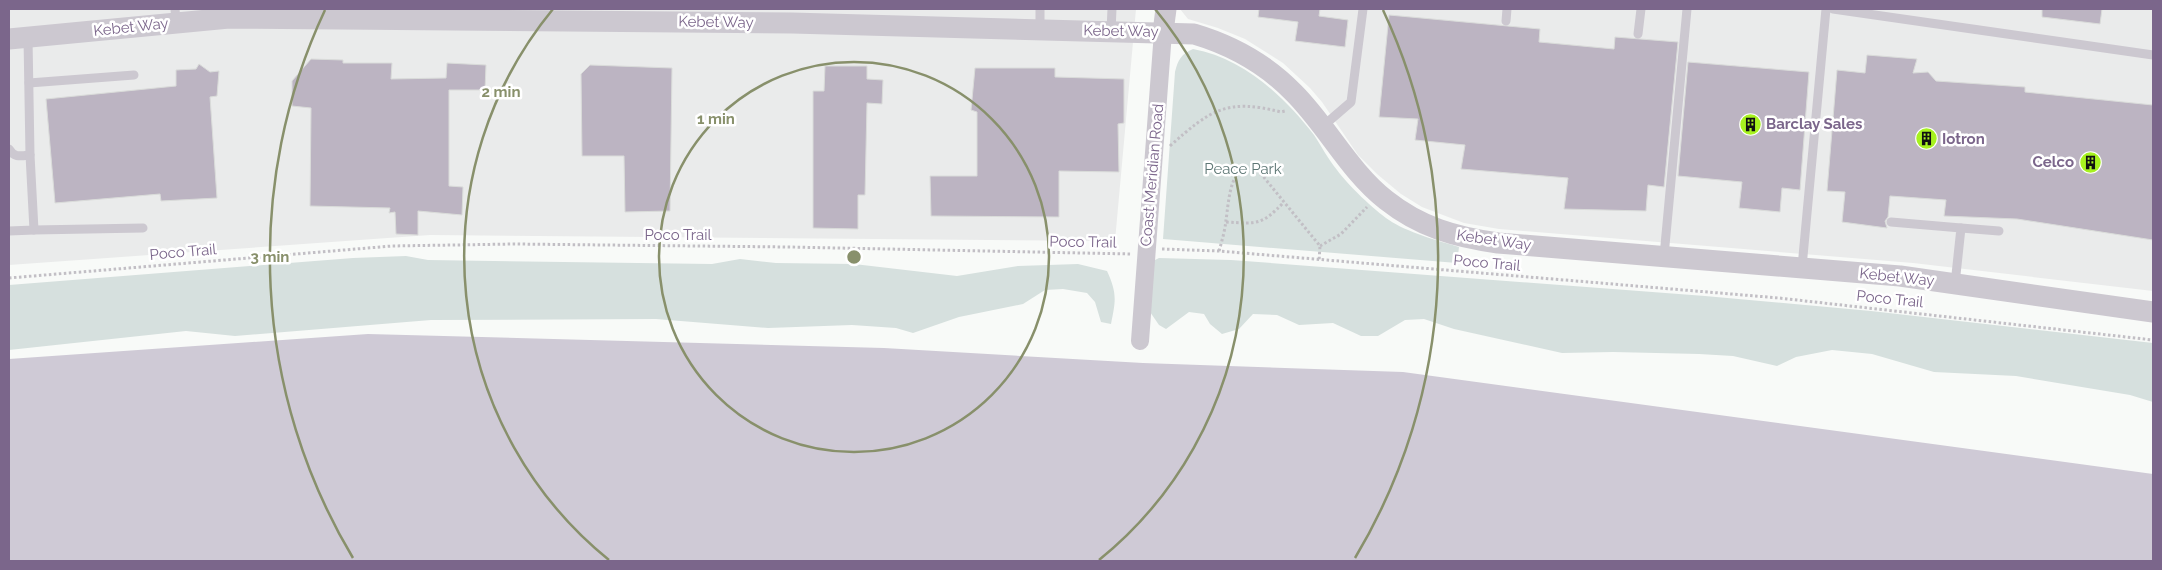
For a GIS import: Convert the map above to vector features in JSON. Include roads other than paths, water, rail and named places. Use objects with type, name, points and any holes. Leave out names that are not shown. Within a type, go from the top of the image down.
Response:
[{"type":"street","name":"Coast Meridian Road","points":[[1140,341],[1166,9]]},
{"type":"street","name":"Kebet Way","points":[[18,39],[176,16],[229,14],[1040,19],[1111,31],[1194,34],[1220,42],[1270,72],[1294,93],[1365,181],[1379,194],[1404,213],[1429,227],[1462,238],[1900,276],[2153,312]]},
{"type":"lane","points":[[1111,31],[1112,9]]},
{"type":"lane","points":[[1322,126],[1351,102],[1363,9]]},
{"type":"lane","points":[[1506,21],[1507,9]]},
{"type":"lane","points":[[1638,34],[1641,9]]},
{"type":"lane","points":[[1664,256],[1687,9]]},
{"type":"lane","points":[[1802,268],[1826,9]]},
{"type":"lane","points":[[1833,9],[2153,56]]},
{"type":"lane","points":[[18,39],[29,83],[34,230]]},
{"type":"lane","points":[[29,83],[134,75]]},
{"type":"lane","points":[[9,149],[11,153],[17,156],[30,155]]},
{"type":"lane","points":[[1891,222],[1999,231]]},
{"type":"lane","points":[[9,231],[143,228]]},
{"type":"lane","points":[[1955,284],[1961,228]]},
{"type":"place","name":"Barclay Sales","points":[[1750,124]]},
{"type":"place","name":"Iotron","points":[[1926,139]]},
{"type":"place","name":"Celco","points":[[2090,162]]},
{"type":"park label","name":"Peace Park","points":[[1243,169]]}]
